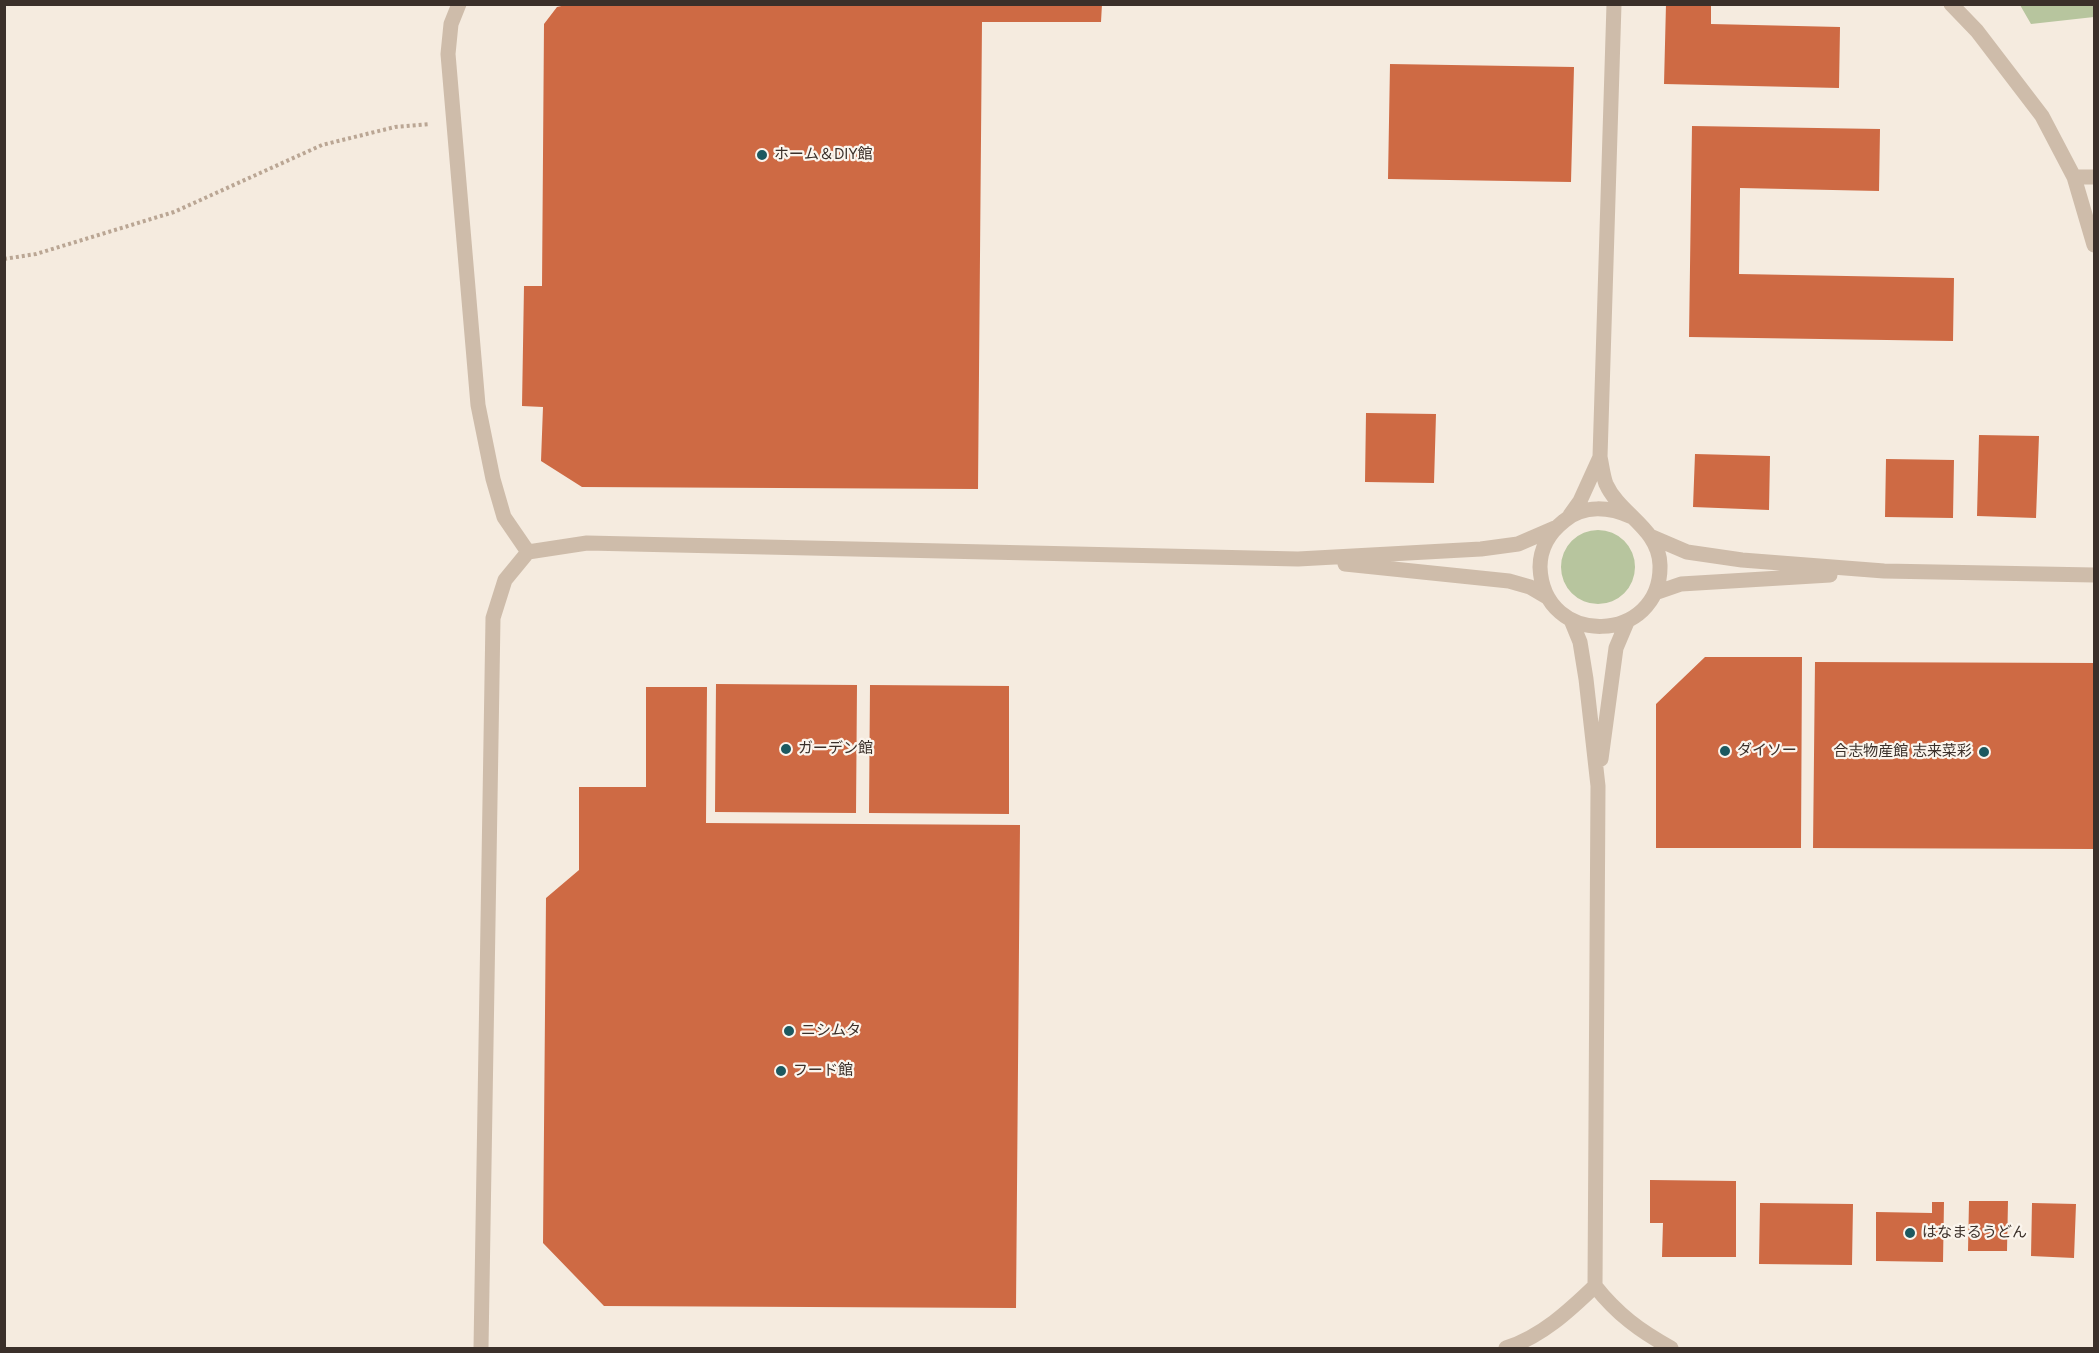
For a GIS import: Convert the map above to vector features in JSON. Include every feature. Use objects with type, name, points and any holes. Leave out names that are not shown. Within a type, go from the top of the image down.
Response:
[{"type":"street","points":[[459,4],[451,24],[448,54],[478,405],[493,479],[504,517],[528,552]]},
{"type":"street","points":[[1298,559],[1509,581],[1530,587],[1547,597],[1571,620],[1589,627],[1608,628],[1627,622],[1643,610],[1655,594],[1659,580],[1658,551],[1652,537],[1632,517],[1606,484],[1600,457],[1614,4]]},
{"type":"street","points":[[1951,4],[1977,30],[2042,116],[2074,177],[2094,245]]},
{"type":"street","points":[[2074,177],[2094,177]]},
{"type":"street","points":[[1569,517],[1580,501],[1600,457]]},
{"type":"street","points":[[482,1348],[493,618],[505,580],[528,552],[587,543],[1298,559],[1481,549],[1518,544],[1555,528],[1569,517],[1584,510],[1600,508],[1617,510],[1632,517]]},
{"type":"street","points":[[1547,597],[1541,580],[1540,561],[1545,543],[1555,528]]},
{"type":"street","points":[[1652,537],[1687,552],[1742,560],[1884,571],[2094,575]]},
{"type":"street","points":[[1655,594],[1682,584],[1884,571]]},
{"type":"street","points":[[1571,620],[1580,642],[1587,679],[1598,786],[1595,1286],[1611,1306],[1639,1330],[1671,1348]]},
{"type":"street","points":[[1598,786],[1616,648],[1627,622]]},
{"type":"street","points":[[1506,1348],[1542,1331],[1569,1311],[1595,1286]]},
{"type":"path","points":[[4,259],[36,254],[174,212],[321,145],[395,127],[453,122]]},
{"type":"green space","points":[[2020,5],[2094,5],[2094,17],[2031,24]]},
{"type":"green space","points":[[1598,530],[1612,533],[1624,541],[1632,553],[1635,567],[1632,581],[1624,593],[1612,601],[1598,604],[1584,601],[1572,593],[1564,581],[1561,567],[1564,553],[1572,541],[1584,533]]},
{"type":"building","name":"ホーム＆DIY館","points":[[570,4],[1102,4],[1101,22],[982,22],[978,489],[582,487],[541,461],[543,407],[522,406],[524,286],[542,286],[544,24],[557,7]]},
{"type":"building","points":[[1666,4],[1711,4],[1711,24],[1840,27],[1839,88],[1664,84]]},
{"type":"building","points":[[1390,64],[1574,67],[1571,182],[1388,179]]},
{"type":"building","points":[[1692,126],[1880,129],[1879,191],[1740,188],[1739,274],[1954,278],[1953,341],[1689,337]]},
{"type":"building","points":[[1366,413],[1436,414],[1434,483],[1365,482]]},
{"type":"building","points":[[1979,435],[2039,436],[2036,518],[1977,516]]},
{"type":"building","points":[[1695,454],[1770,456],[1769,510],[1693,507]]},
{"type":"building","points":[[1886,459],[1954,460],[1953,518],[1885,517]]},
{"type":"building","points":[[1705,657],[1802,657],[1801,848],[1656,848],[1656,704]]},
{"type":"building","points":[[1815,662],[2094,663],[2094,849],[1813,848]]},
{"type":"building","name":"ガーデン館","points":[[716,684],[857,685],[856,813],[715,812]]},
{"type":"building","name":"ガーデン館","points":[[870,685],[1009,686],[1009,814],[869,813]]},
{"type":"building","name":"フード館","points":[[646,687],[707,687],[706,823],[1020,825],[1016,1308],[604,1306],[543,1243],[546,898],[579,870],[579,787],[646,787]]},
{"type":"building","points":[[1650,1180],[1736,1181],[1736,1257],[1662,1257],[1663,1223],[1650,1223]]},
{"type":"building","points":[[1969,1201],[2008,1201],[2007,1251],[1968,1251]]},
{"type":"building","points":[[1932,1202],[1944,1202],[1943,1262],[1876,1261],[1876,1212],[1932,1213]]},
{"type":"building","points":[[1760,1203],[1853,1204],[1852,1265],[1759,1264]]},
{"type":"building","points":[[2032,1203],[2076,1204],[2074,1258],[2031,1256]]},
{"type":"place","name":"ホーム＆DIY館","points":[[762,155]]},
{"type":"place","name":"ガーデン館","points":[[786,749]]},
{"type":"place","name":"ダイソー","points":[[1725,751]]},
{"type":"place","name":"合志物産館 志来菜彩","points":[[1984,752]]},
{"type":"place","name":"ニシムタ","points":[[789,1031]]},
{"type":"place","name":"フード館","points":[[781,1071]]},
{"type":"place","name":"はなまるうどん","points":[[1910,1233]]}]
